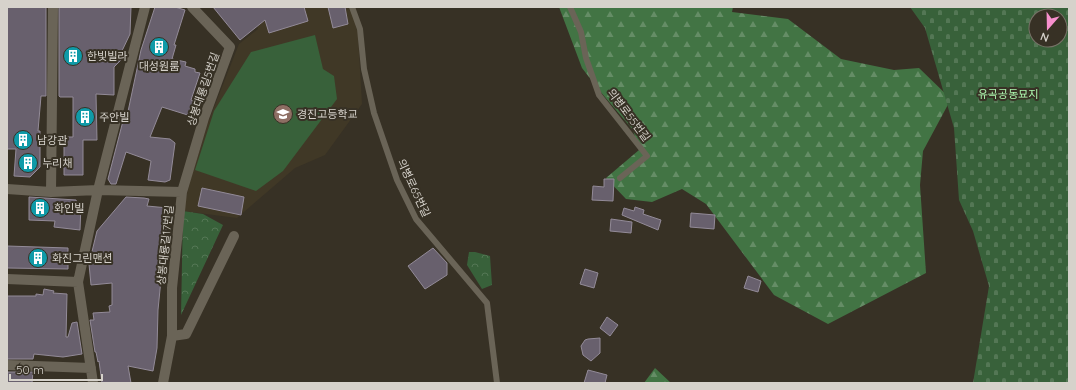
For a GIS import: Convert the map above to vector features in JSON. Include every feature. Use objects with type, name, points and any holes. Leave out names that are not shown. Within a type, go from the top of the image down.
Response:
[{"type":"street","points":[[51,192],[54,7]]},
{"type":"street","points":[[93,383],[78,282],[98,190],[145,7]]},
{"type":"street","name":"상봉대룡길5번길","points":[[182,192],[204,118],[230,47],[192,7]]},
{"type":"street","name":"상봉대룡길17번길","points":[[7,189],[51,192],[98,190],[182,192],[172,288],[172,336],[163,383]]},
{"type":"street","points":[[172,336],[186,334],[234,236]]},
{"type":"street","points":[[7,279],[78,282]]},
{"type":"street","points":[[7,365],[91,368]]},
{"type":"lane","name":"의병로65번길","points":[[352,7],[360,29],[364,69],[374,113],[397,180],[416,219],[487,303],[497,383]]},
{"type":"lane","name":"의병로55번길","points":[[570,7],[581,32],[586,58],[599,95],[647,156],[620,178]]},
{"type":"shaded area","name":"경진고등학교","points":[[254,7],[353,7],[358,35],[362,104],[325,155],[295,168],[237,218],[183,211],[190,181],[207,125],[239,44],[258,29]]},
{"type":"green space","points":[[559,7],[733,7],[732,12],[788,19],[841,59],[894,70],[919,68],[951,99],[923,151],[920,185],[926,273],[828,324],[774,295],[706,204],[682,189],[652,202],[626,199],[606,178],[639,150],[633,130],[582,68]]},
{"type":"green space","name":"유곡공동묘지","points":[[910,7],[1069,7],[1069,383],[973,383],[989,286],[973,231],[959,200],[954,128],[925,28]]},
{"type":"green space","points":[[315,35],[323,69],[334,76],[337,99],[283,171],[256,191],[195,170],[214,111],[251,52]]},
{"type":"green space","points":[[183,211],[203,214],[223,225],[181,315]]},
{"type":"green space","points":[[469,252],[490,256],[492,285],[482,289],[467,265]]},
{"type":"green space","points":[[655,368],[671,383],[644,383]]},
{"type":"building","points":[[7,7],[46,7],[46,96],[41,96],[38,131],[40,131],[40,167],[30,177],[14,176],[16,149],[7,149]]},
{"type":"building","points":[[59,7],[131,7],[130,34],[121,53],[121,60],[114,67],[114,95],[96,94],[97,140],[83,140],[83,175],[64,175],[64,137],[73,137],[73,97],[59,96]]},
{"type":"building","points":[[155,7],[175,7],[185,10],[174,45],[176,45],[172,59],[186,62],[185,66],[195,69],[195,72],[200,73],[191,100],[195,102],[191,116],[162,107],[150,137],[170,139],[175,143],[170,180],[165,182],[148,180],[151,161],[126,152],[116,184],[111,184],[108,179],[123,121],[126,121],[141,50]]},
{"type":"building","points":[[213,7],[304,7],[308,21],[269,33],[265,20],[240,40]]},
{"type":"building","points":[[328,7],[345,7],[348,24],[333,28]]},
{"type":"building","points":[[604,179],[614,179],[613,201],[592,200],[593,186],[604,187]]},
{"type":"building","points":[[202,188],[244,197],[241,215],[198,206]]},
{"type":"building","points":[[29,197],[76,200],[77,203],[81,204],[80,230],[54,227],[55,221],[29,220]]},
{"type":"building","points":[[126,197],[149,199],[147,206],[168,208],[158,310],[157,348],[153,371],[128,366],[131,383],[102,383],[90,320],[94,320],[93,313],[110,312],[109,306],[112,305],[112,283],[91,285],[89,264],[97,231]]},
{"type":"building","points":[[635,207],[644,210],[643,214],[661,220],[658,230],[622,215],[624,208],[634,211]]},
{"type":"building","points":[[691,213],[715,215],[714,229],[690,227]]},
{"type":"building","points":[[611,219],[632,222],[631,233],[610,231]]},
{"type":"building","name":"화진그린맨션","points":[[7,246],[68,248],[68,269],[7,268]]},
{"type":"building","points":[[433,248],[447,263],[447,275],[425,289],[408,266]]},
{"type":"building","points":[[585,269],[598,273],[594,288],[580,284]]},
{"type":"building","points":[[748,276],[761,281],[758,292],[744,288]]},
{"type":"building","points":[[44,289],[54,291],[53,293],[67,294],[66,337],[68,337],[72,323],[77,322],[82,354],[63,357],[34,354],[33,359],[7,359],[7,296],[43,295]]},
{"type":"building","points":[[607,317],[618,325],[610,336],[600,328]]},
{"type":"building","points":[[600,338],[600,353],[591,361],[583,355],[581,346],[585,340]]},
{"type":"building","points":[[588,370],[607,375],[605,383],[584,383]]},
{"type":"building","points":[[7,372],[33,372],[32,383],[7,383]]},
{"type":"place","name":"대성원룸","points":[[159,47]]},
{"type":"place","name":"한빛빌라","points":[[73,56]]},
{"type":"place","name":"경진고등학교","points":[[283,114]]},
{"type":"place","name":"주안빌","points":[[85,117]]},
{"type":"place","name":"남강관","points":[[23,140]]},
{"type":"place","name":"누리채","points":[[28,163]]},
{"type":"place","name":"화인빌","points":[[40,208]]},
{"type":"place","name":"화진그린맨션","points":[[38,258]]}]
